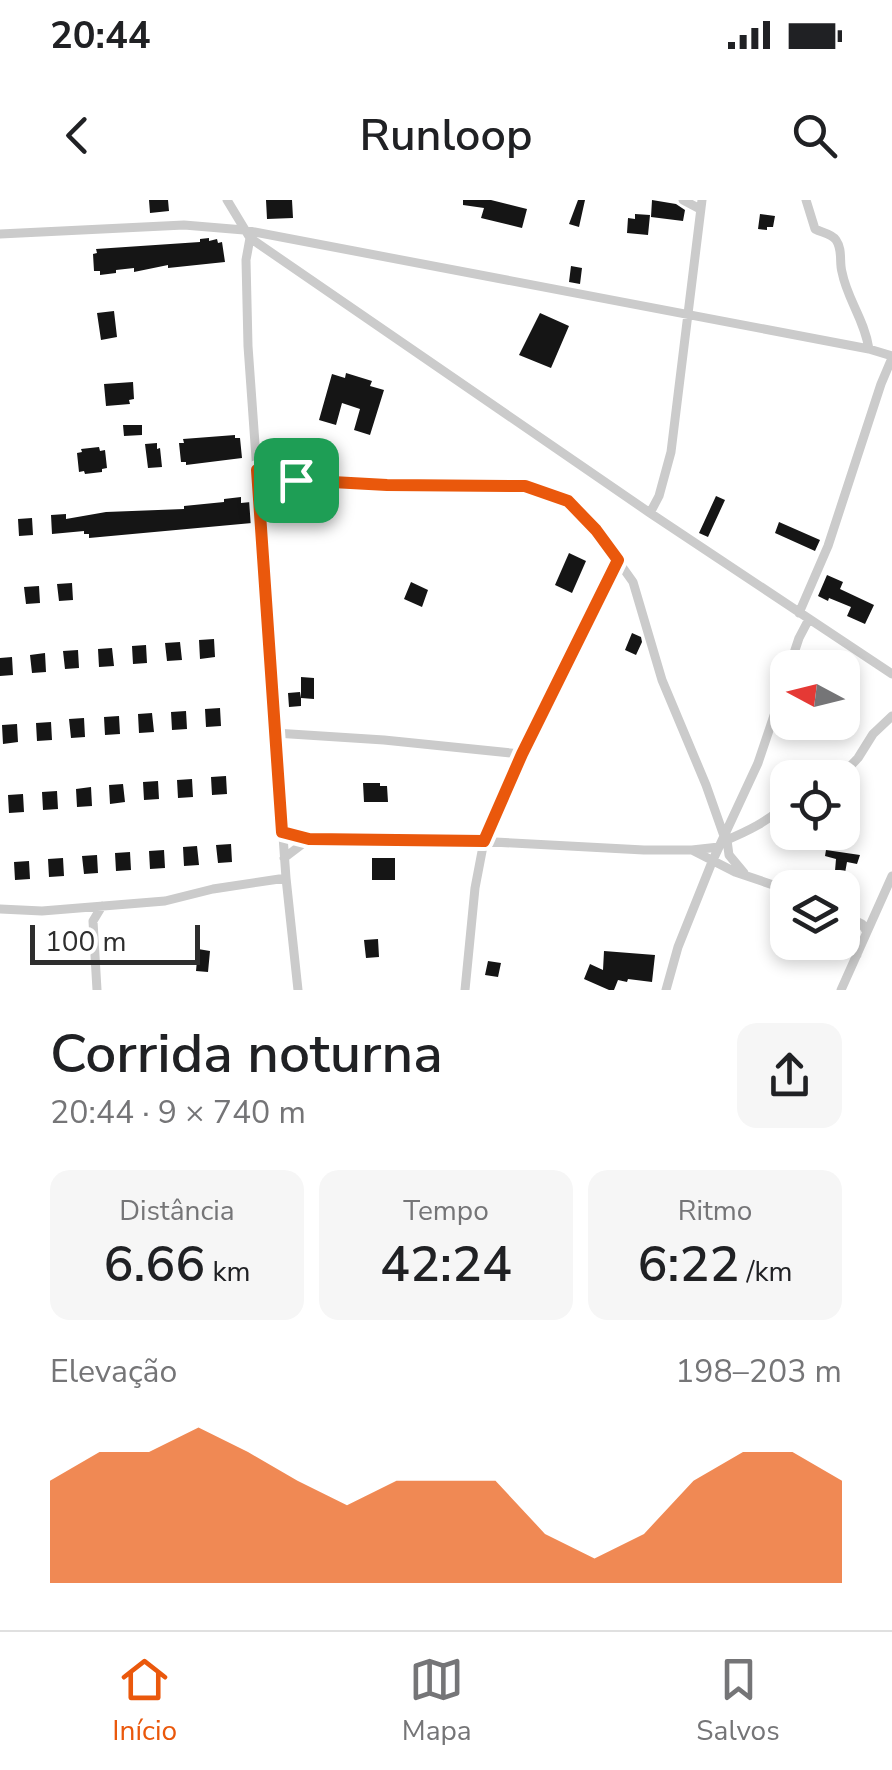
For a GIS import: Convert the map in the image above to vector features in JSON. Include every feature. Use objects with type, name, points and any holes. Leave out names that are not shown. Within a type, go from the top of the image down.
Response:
[{"type":"street","points":[[227,200],[247,234],[650,513],[892,674]]},
{"type":"street","points":[[650,513],[671,452],[701,204],[683,200]]},
{"type":"street","points":[[806,200],[815,229],[836,240],[842,272],[862,320],[868,349]]},
{"type":"street","points":[[0,234],[184,225],[688,314],[892,357],[795,650]]},
{"type":"street","points":[[247,234],[248,346],[284,858],[298,990]]},
{"type":"street","points":[[257,470],[296,480],[525,486],[568,501],[596,530],[632,582],[662,680],[720,824],[721,842],[744,873]]},
{"type":"street","points":[[466,990],[475,888],[484,841],[522,754],[618,560]]},
{"type":"street","points":[[856,760],[873,734],[892,716]]},
{"type":"street","points":[[666,990],[678,947],[758,763],[770,726]]},
{"type":"street","points":[[276,733],[522,754]]},
{"type":"street","points":[[282,832],[309,839],[484,841],[692,850],[721,842],[770,817]]},
{"type":"street","points":[[284,858],[309,839]]},
{"type":"street","points":[[692,850],[712,862],[770,883]]},
{"type":"street","points":[[860,948],[892,876]]},
{"type":"street","points":[[0,909],[42,911],[165,901],[212,889],[286,878]]},
{"type":"street","points":[[98,990],[93,921],[102,906]]},
{"type":"street","points":[[74,908],[93,921]]},
{"type":"street","points":[[860,923],[867,932]]},
{"type":"street","points":[[841,990],[855,960]]},
{"type":"building","points":[[149,200],[168,200],[169,211],[150,213]]},
{"type":"building","points":[[266,200],[292,200],[293,218],[267,219]]},
{"type":"building","points":[[463,200],[491,200],[527,209],[522,228],[481,218],[484,208],[463,205]]},
{"type":"building","points":[[578,200],[585,200],[579,227],[569,224]]},
{"type":"building","points":[[652,200],[676,204],[685,210],[683,221],[651,217]]},
{"type":"building","points":[[635,214],[650,215],[648,235],[627,233],[628,218],[635,219]]},
{"type":"building","points":[[760,214],[775,216],[773,227],[758,229]]},
{"type":"building","points":[[209,238],[222,242],[225,262],[168,265],[134,272],[134,268],[100,275],[100,271],[94,271],[96,249],[200,242]]},
{"type":"building","points":[[571,266],[582,268],[580,284],[569,282]]},
{"type":"building","points":[[114,311],[117,337],[101,340],[97,313]]},
{"type":"building","points":[[540,313],[569,326],[551,368],[519,355]]},
{"type":"building","points":[[346,373],[372,381],[370,386],[384,390],[370,435],[354,430],[360,409],[342,403],[336,425],[319,420],[332,374],[345,378]]},
{"type":"building","points":[[133,382],[134,399],[129,400],[130,404],[106,406],[104,384]]},
{"type":"building","points":[[123,425],[142,425],[142,435],[124,436]]},
{"type":"building","points":[[235,435],[240,438],[242,458],[186,465],[181,462],[179,443],[184,443],[183,439]]},
{"type":"building","points":[[157,443],[162,467],[148,468],[145,444]]},
{"type":"building","points":[[99,447],[100,451],[105,450],[107,468],[102,472],[79,472],[77,453]]},
{"type":"building","points":[[716,496],[725,500],[708,537],[699,533]]},
{"type":"building","points":[[241,497],[241,503],[251,502],[252,523],[89,538],[84,531],[52,534],[51,515],[66,514],[66,519],[106,512],[184,509]]},
{"type":"building","points":[[32,518],[33,535],[19,536],[18,519]]},
{"type":"building","points":[[779,522],[820,540],[815,551],[775,533]]},
{"type":"building","points":[[569,553],[586,561],[572,593],[555,585]]},
{"type":"building","points":[[827,575],[843,582],[840,589],[874,605],[865,624],[847,616],[851,607],[818,596]]},
{"type":"building","points":[[411,582],[428,590],[422,607],[404,599]]},
{"type":"building","points":[[72,583],[73,600],[59,601],[57,584]]},
{"type":"building","points":[[39,586],[40,603],[26,604],[24,587]]},
{"type":"building","points":[[632,633],[641,637],[642,642],[636,655],[625,650]]},
{"type":"building","points":[[214,639],[215,657],[200,659],[199,640]]},
{"type":"building","points":[[180,642],[182,660],[167,661],[165,643]]},
{"type":"building","points":[[146,645],[147,663],[133,664],[132,646]]},
{"type":"building","points":[[112,648],[114,666],[99,667],[98,649]]},
{"type":"building","points":[[78,650],[79,668],[65,669],[63,651]]},
{"type":"building","points":[[45,653],[46,672],[32,673],[30,655]]},
{"type":"building","points":[[12,657],[13,675],[0,676],[0,658]]},
{"type":"building","points":[[301,677],[314,678],[314,699],[301,698]]},
{"type":"building","points":[[300,692],[301,706],[289,707],[288,693]]},
{"type":"building","points":[[220,708],[221,726],[206,727],[205,709]]},
{"type":"building","points":[[186,711],[187,729],[172,730],[171,712]]},
{"type":"building","points":[[152,713],[154,732],[139,733],[138,714]]},
{"type":"building","points":[[119,716],[120,734],[105,735],[104,717]]},
{"type":"building","points":[[84,718],[85,737],[71,738],[69,719]]},
{"type":"building","points":[[51,722],[52,740],[37,741],[36,723]]},
{"type":"building","points":[[17,724],[18,742],[3,744],[2,725]]},
{"type":"building","points":[[226,776],[227,794],[212,795],[211,777]]},
{"type":"building","points":[[192,779],[193,797],[178,798],[177,780]]},
{"type":"building","points":[[158,781],[159,799],[144,800],[143,782]]},
{"type":"building","points":[[363,783],[387,786],[388,802],[364,802]]},
{"type":"building","points":[[123,784],[125,802],[110,804],[109,785]]},
{"type":"building","points":[[91,787],[92,806],[77,807],[76,789]]},
{"type":"building","points":[[57,791],[58,809],[43,810],[42,792]]},
{"type":"building","points":[[23,794],[24,812],[9,813],[8,795]]},
{"type":"building","points":[[231,844],[232,862],[218,863],[216,845]]},
{"type":"building","points":[[197,846],[199,865],[184,866],[183,847]]},
{"type":"building","points":[[164,850],[165,868],[150,869],[149,851]]},
{"type":"building","points":[[826,850],[860,855],[857,864],[847,862],[846,870],[835,870],[836,859],[825,856]]},
{"type":"building","points":[[130,852],[131,870],[116,871],[115,853]]},
{"type":"building","points":[[97,855],[98,873],[84,874],[82,856]]},
{"type":"building","points":[[63,858],[64,876],[49,877],[48,859]]},
{"type":"building","points":[[372,858],[395,858],[395,880],[372,880]]},
{"type":"building","points":[[29,861],[30,879],[15,880],[14,862]]},
{"type":"building","points":[[378,939],[379,957],[366,958],[364,940]]},
{"type":"building","points":[[198,949],[210,951],[208,972],[196,971]]},
{"type":"building","points":[[604,951],[655,955],[652,982],[618,980],[614,990],[609,990],[584,979],[590,964],[603,970]]},
{"type":"building","points":[[488,961],[501,963],[498,977],[485,975]]},
{"type":"route","points":[[257,470],[296,480],[525,486],[568,501],[618,560],[522,754],[484,841],[309,839],[282,832],[257,470]]}]
